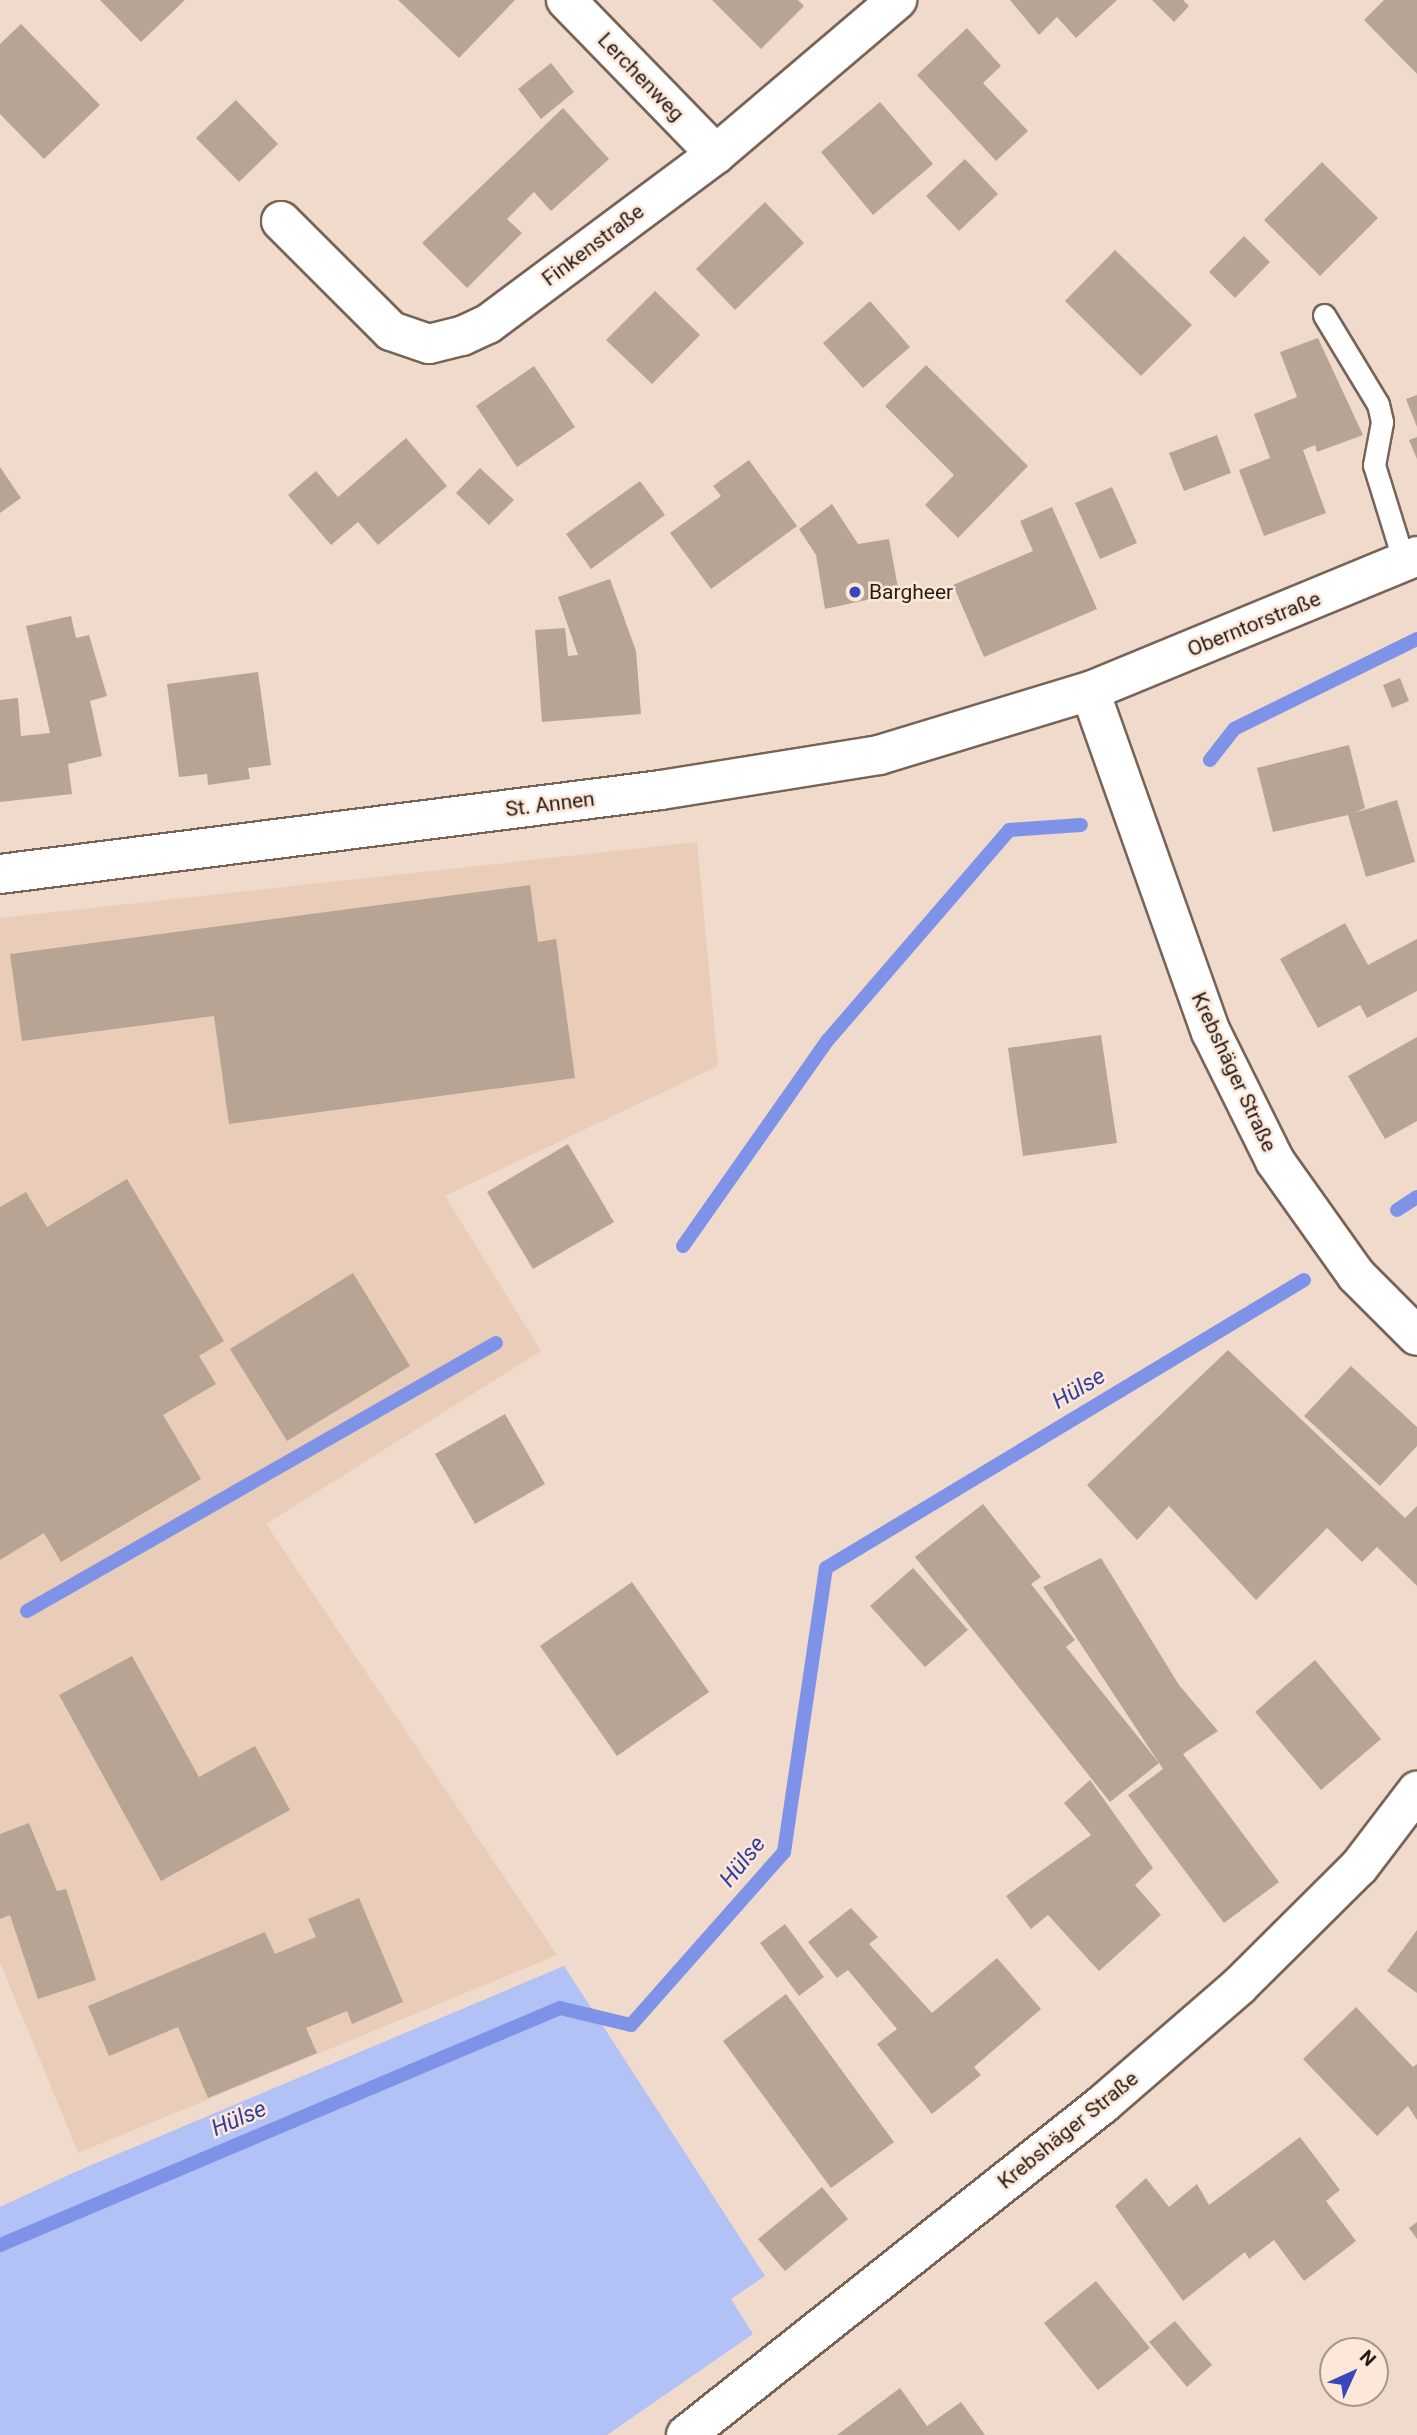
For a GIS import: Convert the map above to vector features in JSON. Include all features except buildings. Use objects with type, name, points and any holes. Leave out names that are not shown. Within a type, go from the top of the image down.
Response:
[{"type":"street","name":"Lerchenweg","points":[[566,0],[716,154]]},
{"type":"street","name":"Finkenstraße","points":[[281,221],[391,331],[429,344],[488,324],[716,154],[897,0]]},
{"type":"street","name":"Oberntorstraße","points":[[1090,691],[1410,559]]},
{"type":"street","name":"St. Annen","points":[[0,874],[787,772],[879,755],[1090,691]]},
{"type":"street","name":"Krebshäger Straße","points":[[1090,691],[1211,1032],[1275,1161],[1356,1275],[1417,1336]]},
{"type":"street","name":"Krebshäger Straße","points":[[687,2435],[1103,2104],[1239,1986],[1359,1867],[1417,1791]]},
{"type":"lane","points":[[1324,315],[1378,404],[1382,422],[1374,465],[1410,559]]},
{"type":"shaded area","points":[[697,842],[718,1066],[445,1196],[541,1351],[266,1524],[557,1955],[78,2153],[0,1962],[0,918]]},
{"type":"shaded area","points":[[564,1966],[765,2276],[731,2299],[753,2334],[607,2435],[0,2435],[0,2207],[75,2172]]},
{"type":"waterway","points":[[1210,760],[1234,729],[1417,639]]},
{"type":"waterway","points":[[683,1246],[828,1040],[1009,830],[1081,825]]},
{"type":"waterway","name":"Hülse","points":[[1397,1210],[1417,1197]]},
{"type":"waterway","name":"Hülse","points":[[0,2245],[560,2008],[631,2025],[784,1852],[826,1568],[1304,1280]]},
{"type":"waterway","points":[[27,1611],[496,1343]]},
{"type":"place","name":"Bargheer","points":[[855,592]]}]
